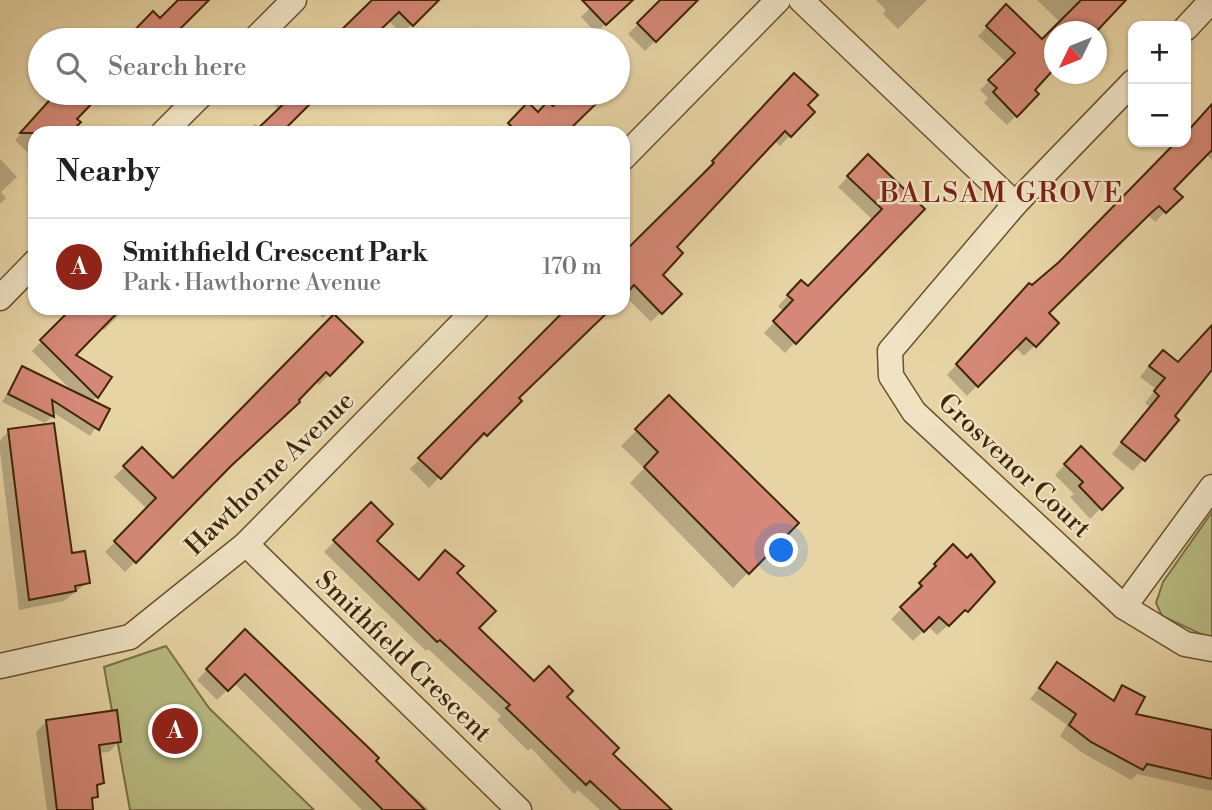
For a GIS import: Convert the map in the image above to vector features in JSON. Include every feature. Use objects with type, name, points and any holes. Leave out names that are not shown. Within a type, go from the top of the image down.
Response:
[{"type":"street","points":[[266,28],[294,0]]},
{"type":"street","points":[[630,151],[778,0]]},
{"type":"street","points":[[801,0],[1015,204],[1131,84]]},
{"type":"street","points":[[1191,23],[1212,1]]},
{"type":"street","points":[[170,126],[190,105]]},
{"type":"street","name":"Grosvenor Court","points":[[1015,204],[890,351],[891,376],[914,412],[1124,607],[1185,644],[1212,649]]},
{"type":"street","points":[[0,298],[28,269]]},
{"type":"street","name":"Hawthorne Avenue","points":[[0,666],[130,637],[246,544],[470,315]]},
{"type":"street","points":[[1124,607],[1212,487]]},
{"type":"street","name":"Smithfield Crescent","points":[[246,544],[519,810]]},
{"type":"green space","points":[[1212,512],[1212,639],[1162,616],[1156,603],[1163,582]]},
{"type":"green space","points":[[166,646],[209,708],[314,810],[130,810],[104,667]]},
{"type":"building","points":[[178,0],[209,0],[181,28],[137,28],[153,11],[160,18]]},
{"type":"building","points":[[372,0],[439,0],[413,26],[399,12],[382,28],[343,28]]},
{"type":"building","points":[[582,0],[633,0],[606,25]]},
{"type":"building","points":[[660,0],[698,0],[656,42],[637,23]]},
{"type":"building","points":[[1081,0],[1126,0],[1106,21],[1060,21]]},
{"type":"building","points":[[1006,4],[1042,39],[1044,37],[1044,80],[1035,90],[1039,94],[1017,117],[993,92],[997,88],[988,80],[1015,53],[986,26]]},
{"type":"building","points":[[794,73],[818,95],[808,105],[815,112],[791,137],[785,131],[677,247],[683,253],[663,275],[682,294],[662,314],[634,285],[630,289],[630,246],[714,163],[712,161]]},
{"type":"building","points":[[1212,104],[1212,150],[1174,189],[1183,197],[1166,213],[1159,206],[1152,212],[1049,313],[1059,323],[1036,347],[1026,338],[978,387],[956,364],[1029,283],[1032,285],[1059,262],[1171,147],[1191,147],[1191,127]]},
{"type":"building","points":[[45,105],[90,105],[77,119],[81,122],[77,126],[28,126],[28,133],[20,133]]},
{"type":"building","points":[[282,105],[309,105],[288,126],[260,126]]},
{"type":"building","points":[[525,105],[531,105],[538,112],[544,105],[595,105],[573,126],[511,126],[508,123]]},
{"type":"building","points":[[868,154],[925,209],[796,344],[773,321],[793,300],[787,295],[801,280],[808,286],[882,209],[847,176]]},
{"type":"building","points":[[65,315],[115,315],[76,355],[112,377],[98,398],[40,340]]},
{"type":"building","points":[[333,315],[363,342],[330,376],[326,372],[300,402],[231,466],[136,563],[114,541],[156,498],[123,466],[142,447],[173,478]]},
{"type":"building","points":[[560,315],[605,315],[519,398],[522,401],[487,436],[484,433],[441,479],[418,458]]},
{"type":"building","points":[[1212,325],[1212,370],[1175,416],[1179,420],[1145,461],[1121,442],[1159,396],[1154,391],[1165,378],[1149,366],[1163,350],[1178,362]]},
{"type":"building","points":[[22,366],[110,409],[99,430],[52,400],[54,417],[8,394]]},
{"type":"building","points":[[669,395],[799,523],[749,574],[644,467],[658,452],[635,429]]},
{"type":"building","points":[[54,423],[72,553],[85,551],[90,583],[75,586],[76,591],[29,600],[8,429]]},
{"type":"building","points":[[1081,446],[1123,488],[1102,510],[1079,486],[1083,482],[1064,464]]},
{"type":"building","points":[[371,502],[393,524],[377,541],[419,580],[445,550],[464,566],[457,573],[496,611],[479,628],[534,681],[549,666],[573,691],[567,697],[619,748],[613,754],[672,810],[621,810],[590,781],[586,785],[506,708],[510,705],[440,640],[437,642],[333,540]]},
{"type":"building","points":[[953,544],[967,558],[971,554],[995,582],[968,612],[965,610],[949,626],[939,617],[924,632],[900,607],[922,586],[919,583]]},
{"type":"building","points":[[245,629],[379,758],[376,761],[425,810],[383,810],[245,674],[228,691],[206,669]]},
{"type":"building","points":[[1057,662],[1114,701],[1122,685],[1145,697],[1136,714],[1212,730],[1212,779],[1147,764],[1143,770],[1091,742],[1069,725],[1076,714],[1039,688]]},
{"type":"building","points":[[117,710],[121,742],[99,745],[104,783],[97,785],[98,797],[92,798],[93,810],[57,810],[46,720]]},
{"type":"place","name":"Smithfield Crescent Park","points":[[175,731]]},
{"type":"district","name":"BALSAM GROVE","points":[[1002,192]]}]
